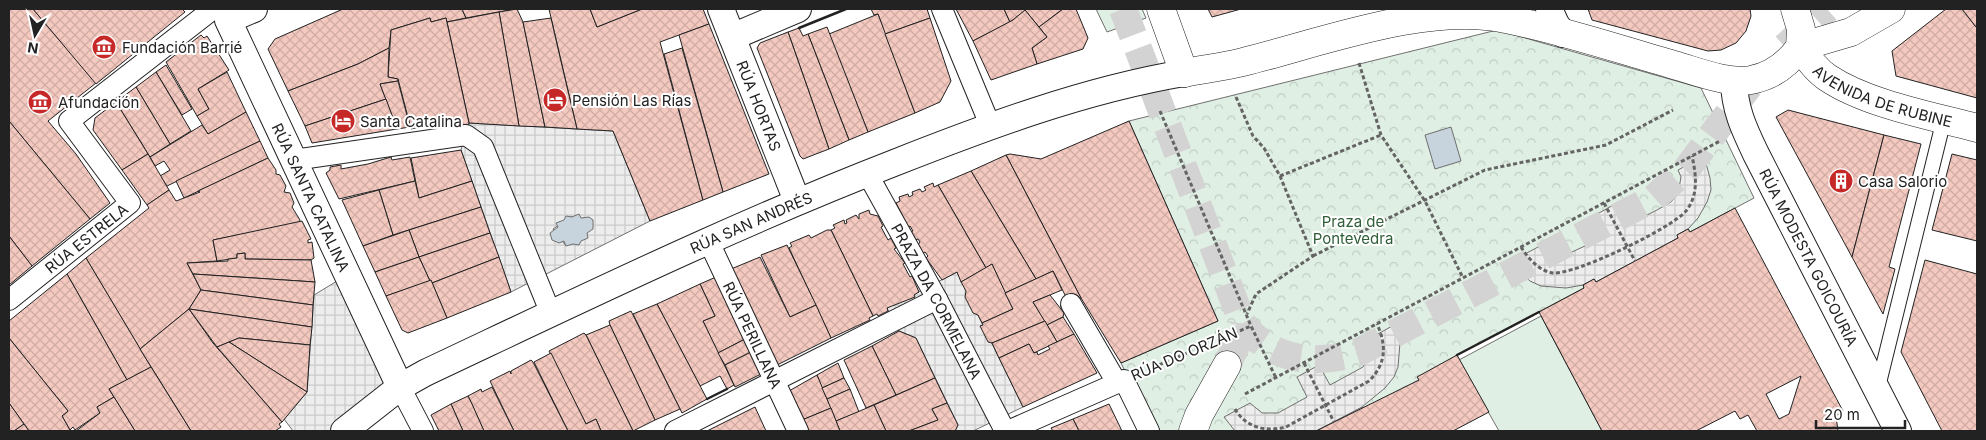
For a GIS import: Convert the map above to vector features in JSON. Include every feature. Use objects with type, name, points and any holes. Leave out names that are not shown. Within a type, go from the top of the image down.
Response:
[{"type":"street","points":[[221,13],[254,9]]},
{"type":"street","name":"RÚA HORTAS","points":[[721,9],[797,201]]},
{"type":"street","points":[[732,37],[798,9]]},
{"type":"street","points":[[942,9],[990,125]]},
{"type":"street","points":[[1161,9],[1184,72],[1240,63],[1353,33],[1438,16],[1471,14],[1508,19],[1734,80],[1749,80],[1773,72],[1786,64],[1800,47],[1851,32],[1891,9]]},
{"type":"street","points":[[1353,33],[1419,9]]},
{"type":"street","points":[[1550,9],[1556,24],[1563,34]]},
{"type":"street","points":[[1795,9],[1801,29],[1800,47]]},
{"type":"street","name":"RÚA SANTA CATALINA","points":[[221,13],[294,160],[400,387]]},
{"type":"street","name":"RÚA ESTRELA","points":[[9,300],[130,203],[69,121],[221,13]]},
{"type":"street","name":"AVENIDA DE RUBINE","points":[[1800,47],[1814,66],[1827,77],[1849,90],[1977,128]]},
{"type":"street","name":"RÚA SAN ANDRÉS","points":[[344,431],[400,387],[708,240],[797,201],[990,125],[1139,80],[1184,72]]},
{"type":"street","name":"RÚA MODESTA GOICOURÍA","points":[[1734,80],[1738,113],[1756,154],[1898,431]]},
{"type":"street","points":[[294,160],[466,135],[483,147],[551,314]]},
{"type":"street","name":"PRAZA DA CORMELANA","points":[[867,173],[1007,431]]},
{"type":"street","name":"RÚA PERILLANA","points":[[708,240],[798,431]]},
{"type":"street","points":[[675,431],[937,299]]},
{"type":"street","name":"RÚA DO ORZÁN","points":[[1007,431],[1120,382],[1071,304]]},
{"type":"street","points":[[1193,431],[1221,353]]},
{"type":"street","points":[[1120,382],[1149,431]]},
{"type":"street","points":[[400,387],[423,431]]},
{"type":"lane","points":[[1877,390],[1944,119]]},
{"type":"path","points":[[1359,63],[1381,135],[1425,201],[1463,278]]},
{"type":"path","points":[[1236,97],[1253,136],[1264,148],[1280,176],[1314,256]]},
{"type":"path","points":[[1246,315],[1256,294],[1314,256],[1485,170],[1606,145],[1673,110]]},
{"type":"path","points":[[1160,111],[1246,315],[1276,378],[1724,139]]},
{"type":"path","points":[[1280,176],[1381,135]]},
{"type":"path","points":[[1521,247],[1537,266],[1552,273],[1570,272],[1596,263],[1628,246],[1678,218],[1687,210],[1694,193],[1696,175],[1692,156]]},
{"type":"path","points":[[1604,203],[1635,261]]},
{"type":"path","points":[[1233,406],[1240,417],[1250,424],[1274,430],[1286,427],[1326,406],[1369,381],[1379,371],[1384,359],[1384,345],[1378,324]]},
{"type":"path","name":"RÚA DO ORZÁN","points":[[1224,337],[1251,326]]},
{"type":"path","name":"RÚA DO ORZÁN","points":[[1120,382],[1221,353]]},
{"type":"path","points":[[1304,363],[1334,422]]},
{"type":"green space","points":[[1096,9],[1142,9],[1146,18],[1107,32]]},
{"type":"green space","name":"Praza de Pontevedra","points":[[1497,30],[1701,88],[1754,198],[1690,232],[1688,229],[1677,235],[1678,238],[1596,282],[1594,279],[1583,285],[1584,288],[1457,355],[1419,380],[1363,410],[1362,407],[1316,431],[1155,431],[1121,363],[1218,321],[1129,121]]},
{"type":"green space","points":[[1541,316],[1602,431],[1499,431],[1459,360]]},
{"type":"shaded area","points":[[469,123],[613,131],[650,221],[511,292],[461,150]],"holes":[[[571,217],[581,218],[566,246],[553,229]]]},
{"type":"shaded area","points":[[1451,127],[1461,161],[1435,169],[1425,135]]},
{"type":"shaded area","points":[[1704,156],[1711,190],[1698,218],[1688,229],[1677,235],[1678,238],[1596,282],[1594,279],[1583,285],[1566,288],[1541,286],[1530,281],[1516,268],[1512,261],[1538,247],[1550,257],[1559,258],[1600,239],[1590,218],[1626,198],[1637,220],[1657,210],[1671,202],[1678,194],[1681,177],[1678,170]]},
{"type":"shaded area","points":[[579,214],[581,218],[589,217],[593,220],[593,229],[587,233],[588,238],[581,241],[579,245],[566,246],[564,241],[559,243],[552,240],[550,233],[558,227],[556,223],[564,220],[566,216],[572,217]]},
{"type":"shaded area","points":[[957,272],[1023,407],[973,431],[955,431],[958,425],[916,338],[899,331],[887,308]]},
{"type":"shaded area","points":[[347,275],[400,387],[344,431],[293,431],[284,419],[307,392],[314,295]]},
{"type":"shaded area","points":[[1394,325],[1400,343],[1398,367],[1394,377],[1385,388],[1362,407],[1316,431],[1235,431],[1224,417],[1250,403],[1262,413],[1278,413],[1307,397],[1297,377],[1319,365],[1330,385],[1363,367],[1369,355],[1367,340]]},
{"type":"building","name":"Afundación","points":[[9,9],[33,9],[96,83],[48,121],[76,154],[110,203],[90,219],[9,121]]},
{"type":"building","name":"Fundación Barrié","points":[[33,9],[182,9],[185,12],[96,84]]},
{"type":"building","points":[[343,9],[462,9],[466,18],[447,22],[446,18],[431,22],[430,18],[391,30],[389,48],[358,64],[288,91],[268,49],[275,39]]},
{"type":"building","points":[[462,9],[515,9],[466,18]]},
{"type":"building","points":[[517,9],[523,22],[545,127],[519,126],[499,12]]},
{"type":"building","points":[[549,9],[590,9],[597,27],[642,9],[703,9],[709,24],[660,42],[703,200],[650,221],[613,131],[577,129]]},
{"type":"building","points":[[590,9],[642,9],[597,27]]},
{"type":"building","points":[[871,9],[927,9],[930,18],[885,34],[878,14],[874,15]]},
{"type":"building","points":[[956,9],[1004,9],[1010,22],[973,41]]},
{"type":"building","points":[[1004,9],[1027,9],[1010,22]]},
{"type":"building","points":[[1063,9],[1039,27],[1025,10]]},
{"type":"building","points":[[1063,9],[1076,9],[1088,38],[1083,49],[1037,64],[1032,48],[1047,37],[1039,27]]},
{"type":"building","points":[[1208,9],[1241,9],[1212,17]]},
{"type":"building","points":[[1588,9],[1750,9],[1751,16],[1746,31],[1736,43],[1721,50],[1708,51],[1592,20]]},
{"type":"building","points":[[1946,9],[1962,9],[1977,28],[1977,98],[1896,76],[1892,51]]},
{"type":"building","points":[[1962,9],[1977,9],[1977,28],[1976,27]]},
{"type":"building","points":[[1025,10],[1047,37],[1032,48],[1037,64],[991,80],[973,41],[1013,20]]},
{"type":"building","points":[[499,12],[519,126],[469,123],[447,22]]},
{"type":"building","points":[[878,14],[915,113],[868,132],[829,34]]},
{"type":"building","points":[[430,18],[431,22],[446,18],[469,123],[467,126],[443,122],[444,125],[429,127],[428,125],[411,129],[398,79],[388,77],[391,30]]},
{"type":"building","points":[[551,18],[577,129],[545,127],[523,22]]},
{"type":"building","points":[[930,18],[951,81],[940,102],[915,113],[885,34]]},
{"type":"building","points":[[709,24],[769,174],[723,192],[679,35]]},
{"type":"building","points":[[827,27],[868,132],[849,140],[808,34]]},
{"type":"building","points":[[799,28],[803,36],[808,34],[849,140],[829,149],[788,32]]},
{"type":"building","points":[[788,32],[829,149],[803,159],[800,156],[757,48],[760,43]]},
{"type":"building","points":[[201,35],[204,38],[207,36],[229,70],[198,89],[209,109],[197,116],[166,62]]},
{"type":"building","points":[[389,48],[388,77],[398,79],[398,81],[380,84],[386,99],[305,126],[288,91],[358,64]]},
{"type":"building","points":[[682,48],[723,192],[703,200],[664,54]]},
{"type":"building","points":[[166,65],[192,109],[182,115],[156,72]]},
{"type":"building","points":[[156,72],[191,131],[170,144],[136,87]]},
{"type":"building","points":[[227,72],[246,112],[208,134],[197,116],[209,109],[198,89]]},
{"type":"building","points":[[398,81],[410,127],[397,129],[380,84]]},
{"type":"building","points":[[136,87],[170,144],[150,157],[116,102]]},
{"type":"building","points":[[386,99],[397,129],[312,143],[305,126]]},
{"type":"building","points":[[116,102],[148,154],[122,170],[93,130],[95,118]]},
{"type":"building","name":"Casa Salorio","points":[[1788,110],[1884,135],[1852,257],[1776,117]]},
{"type":"building","points":[[246,112],[260,141],[167,186],[160,176],[170,170],[164,161],[155,166],[150,157],[202,125],[208,134]]},
{"type":"building","points":[[9,121],[90,219],[32,266],[9,236]]},
{"type":"building","points":[[1129,121],[1218,321],[1121,363],[1081,298],[1006,155],[1041,159]]},
{"type":"building","points":[[1884,135],[1921,144],[1889,267],[1895,269],[1883,314],[1852,257]]},
{"type":"building","points":[[260,141],[268,158],[184,198],[176,181]]},
{"type":"building","points":[[461,150],[472,181],[419,198],[411,158]]},
{"type":"building","points":[[148,154],[169,190],[147,205],[122,170]]},
{"type":"building","points":[[1952,154],[1977,160],[1977,241],[1932,230]]},
{"type":"building","points":[[1006,155],[1081,298],[1069,303],[1053,271],[1036,279],[971,171]]},
{"type":"building","points":[[391,157],[392,160],[410,157],[415,181],[339,199],[326,173],[330,170],[330,167],[341,165],[341,169]]},
{"type":"building","points":[[268,158],[276,170],[276,174],[280,175],[286,186],[284,192],[290,193],[294,203],[292,207],[300,220],[299,223],[213,240],[217,261],[187,263],[201,290],[189,309],[140,349],[86,258],[149,208],[147,205],[169,190],[176,201],[200,192],[198,191]]},
{"type":"building","points":[[971,171],[1036,279],[1005,293],[992,264],[986,268],[938,185]]},
{"type":"building","points":[[415,181],[419,198],[472,181],[481,207],[393,235],[379,190]]},
{"type":"building","points":[[933,183],[934,187],[938,185],[986,268],[961,282],[957,272],[942,280],[926,258],[928,256],[925,252],[923,253],[918,245],[920,242],[918,239],[915,240],[910,232],[913,231],[910,226],[908,227],[896,203],[900,201],[899,197],[908,194],[909,197],[913,195],[912,192],[920,189],[922,192],[926,190],[924,187]]},
{"type":"building","points":[[379,190],[393,235],[363,246],[342,200]]},
{"type":"building","points":[[481,207],[490,233],[419,257],[409,230]]},
{"type":"building","points":[[1735,208],[1843,411],[1836,416],[1838,431],[1757,431],[1748,415],[1740,419],[1735,411],[1696,431],[1602,431],[1539,312],[1584,288],[1583,285],[1594,279],[1596,282],[1678,238],[1677,235],[1688,229],[1690,232]],"holes":[[[1801,376],[1789,414],[1779,419],[1766,394]]]},
{"type":"building","points":[[869,210],[870,214],[878,216],[888,240],[891,238],[896,248],[894,249],[905,263],[903,264],[910,277],[912,276],[919,292],[914,295],[915,297],[887,308],[888,311],[878,316],[877,314],[873,316],[831,230],[835,228],[833,225],[844,220],[845,224],[847,223],[846,220],[856,215],[859,219],[859,214]]},
{"type":"building","points":[[302,221],[311,239],[308,240],[308,243],[312,242],[314,258],[311,260],[245,259],[245,253],[237,254],[237,258],[217,261],[213,240]]},
{"type":"building","points":[[409,230],[419,257],[375,272],[363,246]]},
{"type":"building","points":[[831,230],[873,316],[869,318],[870,320],[831,338],[789,248],[792,246],[790,243],[809,235],[811,238]]},
{"type":"building","points":[[490,233],[499,257],[432,283],[430,281],[419,257]]},
{"type":"building","points":[[9,236],[32,266],[9,285]]},
{"type":"building","points":[[787,245],[816,305],[790,317],[761,255]]},
{"type":"building","points":[[245,253],[245,259],[311,260],[315,282],[193,274],[187,263],[228,261],[228,259],[237,258],[237,254]]},
{"type":"building","points":[[419,257],[430,281],[386,296],[375,272]]},
{"type":"building","points":[[499,257],[511,292],[447,318],[432,283]]},
{"type":"building","points":[[760,257],[790,317],[816,305],[831,338],[777,365],[731,269]]},
{"type":"building","points":[[86,258],[151,367],[127,380],[67,274]]},
{"type":"building","points":[[1925,260],[1977,274],[1977,431],[1942,431],[1901,352]]},
{"type":"building","points":[[992,264],[1013,309],[982,323],[978,315],[973,313],[965,297],[966,291],[961,282]]},
{"type":"building","points":[[1053,271],[1062,290],[1033,302],[1045,321],[992,343],[988,342],[980,326],[983,325],[982,323],[1013,309],[1005,293]]},
{"type":"building","points":[[67,274],[127,380],[109,389],[114,397],[97,407],[100,413],[75,430],[73,427],[70,430],[62,416],[68,411],[9,338],[9,321]]},
{"type":"building","points":[[193,274],[315,282],[313,305],[201,290]]},
{"type":"building","points":[[716,277],[745,339],[718,353],[703,321],[715,316],[700,284]]},
{"type":"building","points":[[431,280],[447,318],[408,333],[402,330],[386,296]]},
{"type":"building","points":[[700,284],[715,316],[703,321],[734,385],[727,389],[720,376],[700,386],[657,304]]},
{"type":"building","points":[[201,290],[313,305],[312,327],[189,309]]},
{"type":"building","points":[[1050,295],[1064,313],[1063,317],[1047,325],[1033,302]]},
{"type":"building","points":[[657,304],[707,399],[682,413],[633,314]]},
{"type":"building","points":[[189,309],[213,343],[282,422],[279,424],[281,427],[275,431],[191,431],[140,349]]},
{"type":"building","points":[[189,309],[312,327],[310,345],[239,338],[217,347]]},
{"type":"building","points":[[631,311],[680,409],[655,420],[609,321]]},
{"type":"building","points":[[1063,317],[1074,334],[1057,342],[1047,325]]},
{"type":"building","points":[[1045,321],[1057,342],[1034,353],[1029,344],[999,358],[992,343]]},
{"type":"building","points":[[610,325],[655,420],[633,431],[586,335]]},
{"type":"building","points":[[899,331],[916,338],[935,378],[896,395],[872,346]]},
{"type":"building","points":[[584,333],[633,431],[601,431],[596,419],[586,424],[549,351]]},
{"type":"building","points":[[1074,334],[1097,373],[1023,407],[999,358],[1029,344],[1034,353],[1037,352],[1038,355],[1050,349],[1048,346]]},
{"type":"building","points":[[9,338],[68,411],[62,416],[70,430],[29,431],[9,403]]},
{"type":"building","points":[[239,338],[310,345],[307,392],[229,342]]},
{"type":"building","points":[[745,339],[751,352],[725,365],[718,353]]},
{"type":"building","points":[[229,342],[307,392],[282,422],[217,347]]},
{"type":"building","points":[[872,346],[896,395],[866,408],[844,360]]},
{"type":"building","points":[[751,352],[761,374],[735,387],[725,365]]},
{"type":"building","points":[[551,353],[586,424],[596,419],[601,431],[568,431],[534,362]]},
{"type":"building","points":[[1457,355],[1489,412],[1453,431],[1316,431],[1419,380],[1417,377]]},
{"type":"building","points":[[531,360],[568,431],[514,431],[490,381],[510,371],[511,374],[511,371]]},
{"type":"building","points":[[838,363],[844,378],[822,388],[817,375]]},
{"type":"building","points":[[151,367],[191,431],[135,431],[109,389]]},
{"type":"building","points":[[817,375],[831,408],[802,420],[789,391]]},
{"type":"building","points":[[844,378],[850,389],[827,399],[822,388]]},
{"type":"building","points":[[935,378],[947,403],[932,409],[938,420],[909,431],[886,431],[874,405]]},
{"type":"building","points":[[492,387],[514,431],[484,431],[468,396],[481,389],[482,392]]},
{"type":"building","points":[[850,389],[859,412],[836,421],[827,399]]},
{"type":"building","points":[[468,396],[484,431],[463,431],[451,404]]},
{"type":"building","points":[[114,397],[135,431],[76,431],[100,413],[97,407]]},
{"type":"building","points":[[9,403],[24,424],[14,431],[9,431]]},
{"type":"building","points":[[947,403],[958,425],[955,431],[909,431],[938,420],[932,409]]},
{"type":"building","points":[[451,404],[463,431],[439,431],[431,415]]},
{"type":"building","points":[[1109,404],[1122,431],[1079,431],[1073,419]]},
{"type":"building","points":[[874,405],[886,431],[840,431],[836,421]]},
{"type":"building","points":[[755,407],[766,431],[707,431]]},
{"type":"building","points":[[831,408],[840,431],[807,431],[802,420]]},
{"type":"building","points":[[1073,419],[1079,431],[1053,431],[1051,428]]},
{"type":"building","points":[[24,424],[29,431],[14,431]]},
{"type":"tunnel","points":[[1123,9],[1243,324],[1267,346],[1281,353],[1311,359],[1327,359],[1359,352],[1654,198],[1686,170],[1749,86]]},
{"type":"tunnel","points":[[1785,47],[1827,9]]},
{"type":"tunnel","points":[[1227,365],[1240,337],[1243,324]]},
{"type":"wall","points":[[799,28],[846,9]]},
{"type":"wall","points":[[1457,355],[1539,312]]},
{"type":"wall","points":[[707,399],[727,389]]},
{"type":"place","name":"Fundación Barrié","points":[[104,47]]},
{"type":"place","name":"Pensión Las Rías","points":[[555,100]]},
{"type":"place","name":"Afundación","points":[[40,102]]},
{"type":"place","name":"Santa Catalina","points":[[343,121]]},
{"type":"place","name":"Casa Salorio","points":[[1841,181]]}]
